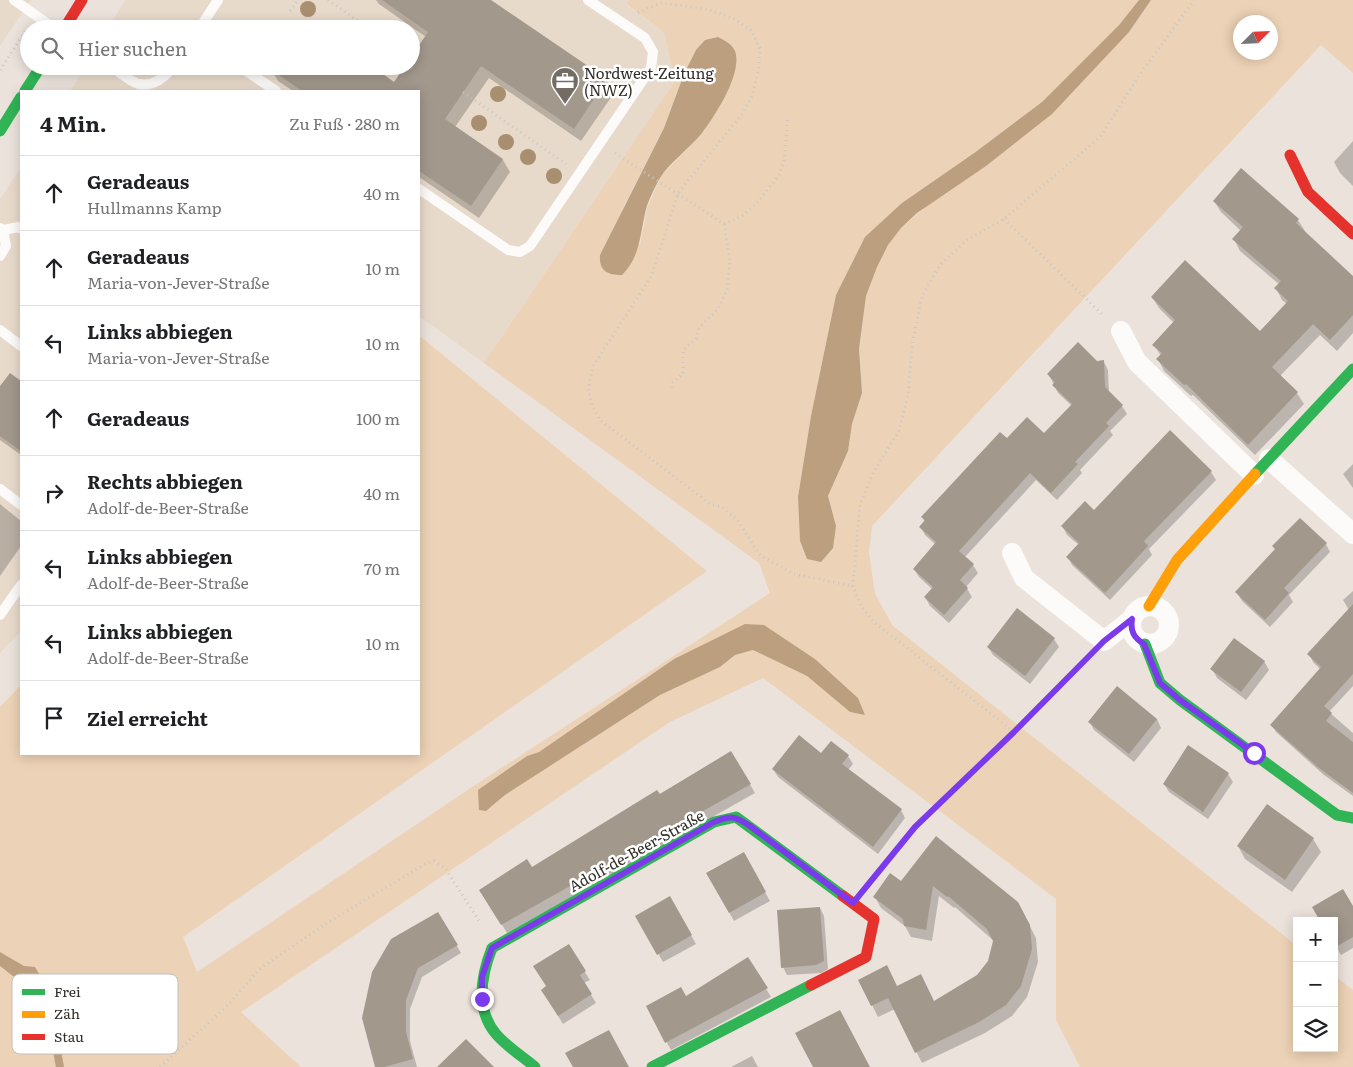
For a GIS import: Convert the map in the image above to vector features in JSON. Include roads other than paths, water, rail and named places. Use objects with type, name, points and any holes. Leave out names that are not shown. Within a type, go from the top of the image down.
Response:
[{"type":"street","points":[[70,20],[82,0]]},
{"type":"street","points":[[26,90],[35,75]]},
{"type":"street","points":[[0,131],[20,99]]},
{"type":"street","points":[[1290,155],[1308,192],[1353,234]]},
{"type":"street","points":[[1121,332],[1137,362],[1254,475]]},
{"type":"street","points":[[1149,606],[1177,560],[1353,369]]},
{"type":"street","points":[[1269,459],[1353,534]]},
{"type":"street","points":[[1012,553],[1024,578],[1104,641],[1132,619],[1139,610],[1149,606],[1156,607],[1166,615],[1168,621],[1167,634],[1157,643],[1144,644],[1139,641],[1132,631],[1132,619]]},
{"type":"street","points":[[1144,644],[1160,683],[1180,700],[1337,815],[1353,818]]},
{"type":"street","name":"Adolf-de-Beer-Straße","points":[[535,1067],[496,1034],[487,1019],[482,999],[482,977],[492,948],[714,822],[736,817],[874,919],[866,957],[652,1067]]},
{"type":"lane","points":[[14,0],[42,20]]},
{"type":"lane","points":[[205,20],[218,0]]},
{"type":"lane","points":[[420,190],[508,250],[520,252],[530,246],[652,68],[653,52],[645,38],[588,0]]},
{"type":"lane","points":[[124,75],[138,84],[156,83],[165,75]]},
{"type":"lane","points":[[252,75],[275,90]]},
{"type":"lane","points":[[0,256],[6,246],[2,229],[20,229]]},
{"type":"lane","points":[[0,330],[20,345]]},
{"type":"lane","points":[[0,489],[20,504]]},
{"type":"lane","points":[[0,614],[20,586]]},
{"type":"waterway","points":[[58,1054],[60,1067]]},
{"type":"place","name":"Nordwest-Zeitung (NWZ)","points":[[565,105]]}]
